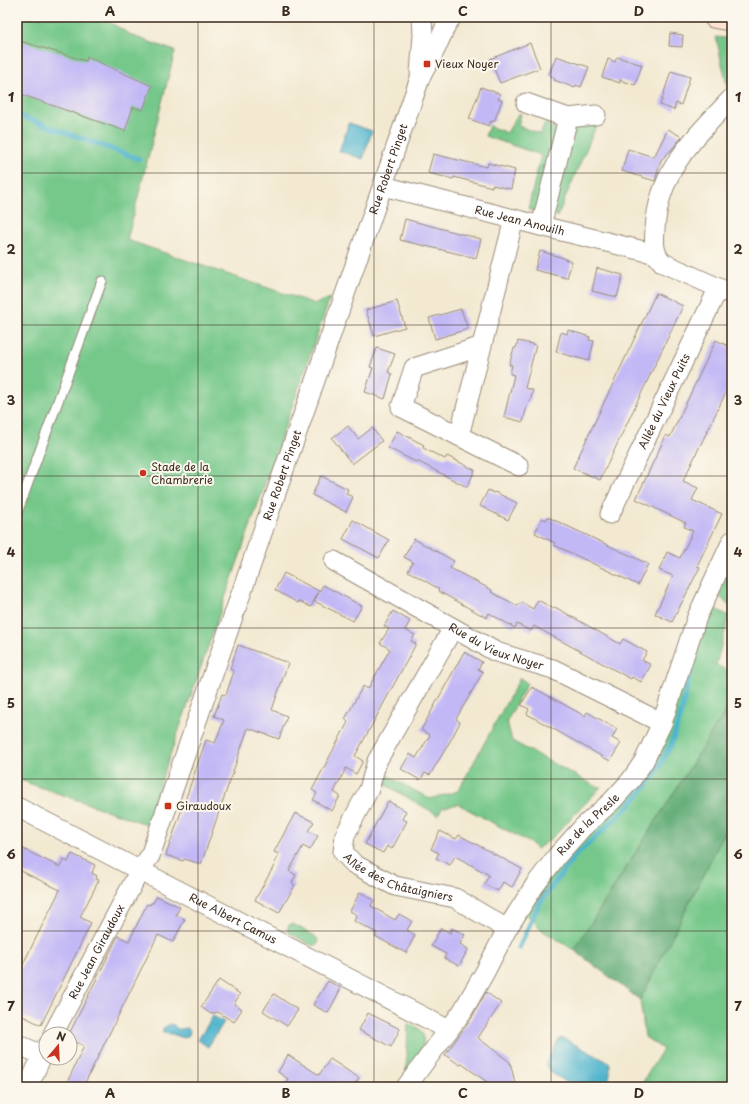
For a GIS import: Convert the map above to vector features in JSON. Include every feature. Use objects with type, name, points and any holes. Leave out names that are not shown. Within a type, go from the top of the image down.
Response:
[{"type":"main road","points":[[715,17],[732,20]]},
{"type":"street","name":"Rue Robert Pinget","points":[[140,870],[150,856],[168,806],[420,78],[436,48],[428,30],[452,17]]},
{"type":"street","points":[[725,291],[663,263],[656,254],[654,241],[660,198],[671,171],[689,145],[732,98]]},
{"type":"street","points":[[526,103],[568,118],[596,115]]},
{"type":"street","points":[[541,226],[568,118]]},
{"type":"street","name":"Rue Jean Anouilh","points":[[383,186],[656,254]]},
{"type":"street","points":[[459,436],[514,218]]},
{"type":"street","name":"Allée du Vieux Puits","points":[[610,514],[725,291]]},
{"type":"street","points":[[482,346],[414,368],[401,407],[519,466]]},
{"type":"street","name":"Rue de la Presle","points":[[406,1087],[462,1012],[507,929],[535,885],[557,856],[583,827],[612,801],[631,780],[644,761],[662,723],[697,617],[732,542]]},
{"type":"street","name":"Rue du Vieux Noyer","points":[[334,561],[496,652],[553,669],[662,723]]},
{"type":"street","name":"Allée des Châtaigniers","points":[[453,628],[377,761],[369,789],[345,835],[343,852],[354,864],[395,886],[455,898],[507,929]]},
{"type":"street","name":"Rue Albert Camus","points":[[17,807],[449,1030]]},
{"type":"street","name":"Rue Jean Giraudoux","points":[[57,1026],[140,870]]},
{"type":"street","points":[[17,1044],[38,1049]]},
{"type":"street","points":[[28,1087],[38,1064]]},
{"type":"lane","points":[[17,513],[102,281]]},
{"type":"green space","name":"Stade de la Chambrerie","points":[[17,17],[101,17],[133,36],[175,51],[127,240],[315,304],[330,298],[146,824],[17,779]]},
{"type":"green space","points":[[716,37],[732,39],[732,86],[728,90]]},
{"type":"green space","points":[[518,114],[521,114],[518,126],[540,134],[545,123],[552,126],[557,131],[536,212],[528,209],[541,155],[485,136],[489,126],[507,133]]},
{"type":"green space","points":[[597,124],[557,217],[553,210],[575,127],[579,125]]},
{"type":"green space","points":[[732,541],[732,606],[731,608],[711,587]]},
{"type":"green space","points":[[704,603],[729,616],[716,665],[732,673],[732,701],[574,950],[543,931],[520,908],[631,780]]},
{"type":"green space","points":[[520,678],[527,683],[507,721],[512,741],[595,786],[601,787],[551,839],[537,849],[532,844],[458,804],[442,808],[438,815],[384,784],[388,776],[430,799],[458,791]]},
{"type":"green space","points":[[732,701],[732,818],[640,1000],[574,950]]},
{"type":"green space","points":[[732,818],[732,1087],[644,1087],[641,1085],[663,1049],[645,1037],[640,1000]]},
{"type":"green space","points":[[293,924],[315,936],[318,939],[318,944],[313,946],[289,933],[287,930],[289,925]]},
{"type":"green space","points":[[408,1024],[418,1028],[424,1039],[421,1051],[406,1071]]},
{"type":"water","points":[[349,123],[372,131],[363,159],[339,151]]},
{"type":"water","points":[[213,1016],[224,1022],[208,1047],[198,1040]]},
{"type":"water","points":[[170,1024],[179,1029],[188,1028],[190,1030],[189,1035],[184,1038],[163,1033],[163,1028]]},
{"type":"water","points":[[563,1038],[610,1064],[610,1074],[607,1087],[575,1087],[553,1074],[545,1065],[559,1039]]},
{"type":"building","points":[[670,33],[683,35],[682,47],[669,46]]},
{"type":"building","points":[[17,40],[86,61],[87,57],[152,86],[143,110],[133,107],[125,131],[17,93]]},
{"type":"building","points":[[530,43],[540,68],[500,83],[490,59]]},
{"type":"building","points":[[556,56],[589,67],[581,87],[576,85],[575,88],[554,80],[555,78],[549,75]]},
{"type":"building","points":[[617,57],[642,65],[635,85],[620,80],[620,83],[602,77],[608,59],[615,62]]},
{"type":"building","points":[[671,71],[690,77],[681,105],[676,103],[674,110],[660,105]]},
{"type":"building","points":[[481,87],[500,94],[498,99],[502,100],[494,122],[491,121],[489,126],[469,119]]},
{"type":"building","points":[[668,129],[682,137],[661,160],[655,181],[622,171],[628,149],[654,157]]},
{"type":"building","points":[[433,154],[487,167],[488,163],[515,170],[511,189],[492,185],[492,187],[454,177],[453,179],[428,173]]},
{"type":"building","points":[[405,219],[481,239],[476,258],[400,240]]},
{"type":"building","points":[[540,251],[572,261],[567,278],[535,270]]},
{"type":"building","points":[[597,268],[623,275],[617,297],[592,291]]},
{"type":"building","points":[[656,293],[683,306],[600,480],[573,468]]},
{"type":"building","points":[[397,301],[405,327],[374,336],[366,310]]},
{"type":"building","points":[[461,309],[468,329],[435,339],[429,318]]},
{"type":"building","points":[[568,330],[590,337],[589,340],[594,341],[589,361],[556,352],[561,332],[567,334]]},
{"type":"building","points":[[716,340],[732,348],[732,380],[683,481],[698,488],[692,500],[722,514],[697,566],[700,567],[672,622],[655,614],[673,576],[659,570],[667,552],[680,558],[693,531],[684,527],[686,523],[636,499],[666,435],[670,437]]},
{"type":"building","points":[[518,341],[536,345],[525,388],[533,390],[523,422],[504,417],[514,375],[510,374],[512,365],[509,365],[514,348],[516,348]]},
{"type":"building","points":[[377,348],[395,354],[388,372],[392,374],[385,399],[365,392],[373,368],[370,367]]},
{"type":"building","points":[[348,426],[358,439],[372,428],[382,441],[352,464],[332,438]]},
{"type":"building","points":[[397,431],[424,445],[423,448],[445,459],[447,456],[475,470],[467,487],[388,448]]},
{"type":"building","points":[[321,476],[348,489],[346,494],[353,497],[346,512],[312,495]]},
{"type":"building","points":[[488,490],[517,503],[508,520],[480,506]]},
{"type":"building","points":[[548,517],[648,564],[638,585],[554,545],[555,543],[535,533],[542,518],[546,520]]},
{"type":"building","points":[[353,520],[389,540],[379,558],[343,539]]},
{"type":"building","points":[[414,539],[454,561],[450,568],[492,590],[491,592],[518,606],[521,602],[533,609],[538,600],[554,609],[555,607],[620,644],[623,639],[647,652],[642,660],[651,665],[641,682],[632,677],[631,679],[534,626],[531,631],[517,624],[515,628],[489,613],[487,618],[438,591],[439,589],[408,571],[413,562],[404,557]]},
{"type":"building","points":[[284,573],[319,591],[311,607],[299,601],[298,603],[275,590]]},
{"type":"building","points":[[323,585],[362,606],[353,621],[314,601]]},
{"type":"building","points":[[393,611],[410,621],[405,630],[415,635],[411,641],[416,644],[355,756],[363,761],[356,774],[346,768],[334,792],[340,796],[332,811],[313,800],[317,793],[312,790],[348,722],[345,719],[363,686],[368,689],[390,649],[380,643],[389,629],[384,626]]},
{"type":"building","points":[[238,645],[288,663],[272,710],[287,716],[279,739],[248,728],[201,864],[184,859],[183,861],[166,855],[206,740],[215,743],[224,720],[214,716],[222,694],[226,695],[234,671],[230,669]]},
{"type":"building","points":[[464,652],[482,662],[478,669],[483,672],[456,719],[460,722],[452,738],[430,775],[425,773],[420,780],[401,769],[410,754],[416,758],[430,735],[421,730]]},
{"type":"building","points":[[532,687],[585,716],[587,712],[617,729],[612,738],[621,743],[610,761],[527,714],[529,709],[521,705]]},
{"type":"building","points":[[388,801],[406,811],[402,819],[407,821],[392,849],[387,846],[383,853],[365,844]]},
{"type":"building","points":[[295,813],[314,822],[308,831],[318,836],[310,850],[303,846],[289,871],[296,875],[292,883],[295,885],[279,913],[255,900],[275,864],[274,863],[279,854],[274,852]]},
{"type":"building","points":[[440,831],[456,839],[459,835],[522,869],[512,887],[503,882],[498,891],[484,884],[489,875],[455,856],[450,865],[436,858],[439,853],[431,849]]},
{"type":"building","points":[[17,846],[60,867],[64,860],[68,862],[72,854],[95,865],[92,873],[97,876],[96,879],[99,880],[80,917],[91,923],[41,1025],[17,1013],[17,976],[60,890],[17,869]]},
{"type":"building","points":[[360,892],[374,900],[371,906],[395,920],[399,914],[412,921],[407,930],[415,935],[406,953],[375,936],[377,933],[354,921],[357,915],[350,911]]},
{"type":"building","points":[[157,896],[180,907],[176,915],[185,919],[173,942],[158,935],[83,1087],[65,1087],[75,1066],[78,1066],[78,1059],[84,1046],[78,1043],[78,1026],[73,1026],[118,936],[129,941],[147,904],[150,905]]},
{"type":"building","points":[[441,928],[450,933],[452,928],[465,935],[460,944],[468,949],[459,966],[444,958],[446,954],[431,946]]},
{"type":"building","points":[[219,980],[240,994],[234,1004],[242,1009],[234,1022],[218,1012],[211,1014],[201,1007]]},
{"type":"building","points":[[328,981],[341,988],[328,1013],[313,1005]]},
{"type":"building","points":[[486,992],[501,1003],[478,1038],[510,1062],[516,1087],[494,1087],[462,1064],[460,1065],[445,1055],[471,1019]]},
{"type":"building","points":[[274,994],[298,1010],[287,1026],[263,1011]]},
{"type":"building","points":[[368,1013],[400,1029],[391,1047],[359,1030]]},
{"type":"building","points":[[288,1055],[319,1075],[330,1059],[359,1078],[353,1087],[283,1087],[288,1079],[278,1072]]},
{"type":"waterway","points":[[17,115],[139,159]]},
{"type":"waterway","points":[[519,948],[539,904],[573,858],[625,810],[657,771],[671,745],[680,718],[695,651]]},
{"type":"place","name":"Vieux Noyer","points":[[427,64]]},
{"type":"place","name":"Stade de la Chambrerie","points":[[143,473]]},
{"type":"place","name":"Giraudoux","points":[[168,806]]}]
